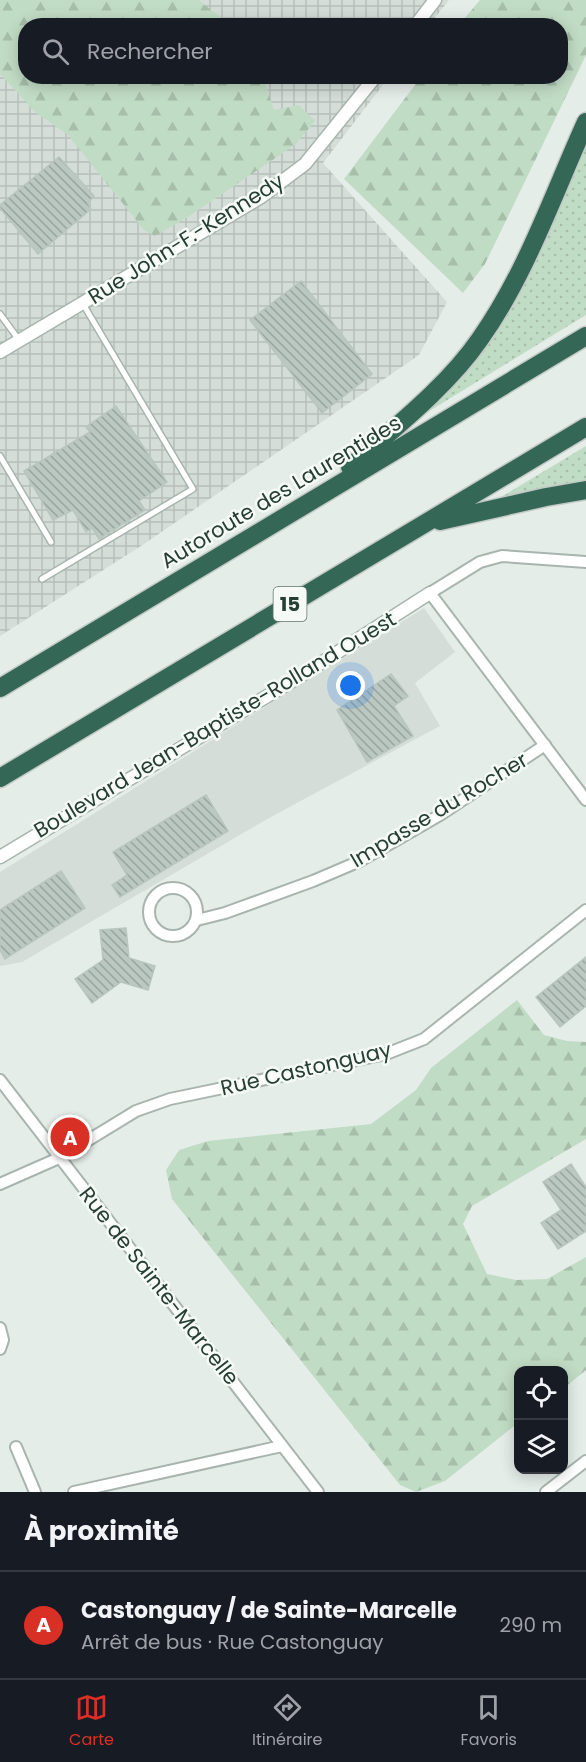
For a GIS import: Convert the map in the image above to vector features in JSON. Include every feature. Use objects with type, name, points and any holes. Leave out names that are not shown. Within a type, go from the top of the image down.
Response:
[{"type":"highway","points":[[320,495],[429,396],[480,340],[519,272],[586,122]]},
{"type":"highway","name":"Autoroute des Laurentides","points":[[0,688],[586,336]]},
{"type":"highway","name":"15","points":[[0,778],[586,428]]},
{"type":"highway","points":[[423,524],[546,496],[586,490]]},
{"type":"street","points":[[421,18],[435,0]]},
{"type":"street","name":"Rue John-F.-Kennedy","points":[[0,352],[261,197],[305,164],[370,84]]},
{"type":"street","points":[[586,561],[502,556],[480,562],[430,593],[586,800]]},
{"type":"street","name":"Boulevard Jean-Baptiste-Rolland Ouest","points":[[0,857],[299,676],[430,593]]},
{"type":"street","name":"Impasse du Rocher","points":[[197,920],[196,904],[186,891],[179,888],[163,890],[151,902],[150,917],[158,931],[164,935],[180,936],[187,933],[197,920],[225,913],[360,861],[440,815],[545,746]]},
{"type":"street","name":"Rue Castonguay","points":[[0,1184],[59,1158],[136,1110],[170,1099],[386,1054],[424,1039],[586,910]]},
{"type":"street","name":"Rue de Sainte-Marcelle","points":[[0,1080],[318,1492]]},
{"type":"street","points":[[0,1328],[3,1340],[0,1349]]},
{"type":"street","points":[[74,1492],[282,1446]]},
{"type":"street","points":[[16,1447],[35,1492]]},
{"type":"street","points":[[546,1492],[586,1461]]},
{"type":"lane","points":[[42,579],[193,489],[82,303]]},
{"type":"lane","points":[[0,314],[19,340]]},
{"type":"lane","points":[[0,456],[51,542]]},
{"type":"shaded area","points":[[0,0],[449,0],[435,18],[18,18],[18,84],[384,84],[323,163],[447,302],[419,355],[144,544],[0,636]]},
{"type":"shaded area","points":[[424,608],[455,652],[415,683],[440,726],[269,818],[22,962],[0,966],[0,872]]},
{"type":"green space","points":[[0,0],[198,0],[221,18],[18,18],[18,84],[265,84],[274,110],[299,105],[315,121],[296,144],[188,217],[155,236],[144,230],[68,135],[35,112],[0,74]]},
{"type":"green space","points":[[480,0],[586,0],[586,55],[485,264],[463,293],[344,179],[416,84],[568,84],[568,18],[465,18]]},
{"type":"green space","points":[[586,144],[586,315],[405,426],[468,368],[490,342],[511,307]]},
{"type":"green space","points":[[586,446],[586,482],[544,488],[494,501]]},
{"type":"green space","points":[[517,1000],[544,1035],[567,1041],[586,1042],[586,1139],[472,1206],[463,1224],[487,1274],[516,1280],[547,1279],[586,1257],[586,1370],[568,1385],[568,1366],[514,1366],[514,1426],[445,1481],[416,1492],[400,1485],[172,1199],[166,1170],[179,1150],[208,1141],[371,1124],[416,1090],[431,1068]]},
{"type":"building","points":[[59,157],[94,196],[88,203],[91,209],[38,254],[0,208],[0,205]]},
{"type":"building","points":[[301,281],[372,374],[322,413],[250,320]]},
{"type":"building","points":[[116,406],[167,482],[139,501],[145,510],[99,539],[92,528],[86,532],[73,510],[53,520],[24,471],[90,432],[86,427]]},
{"type":"building","points":[[391,674],[408,696],[394,706],[413,736],[367,762],[337,710]]},
{"type":"building","points":[[206,795],[228,831],[120,897],[112,885],[127,875],[113,852]]},
{"type":"building","points":[[61,871],[85,908],[5,959],[0,950],[0,910]]},
{"type":"building","points":[[126,928],[129,958],[155,966],[148,990],[121,982],[92,1003],[75,979],[103,960],[100,930]]},
{"type":"building","points":[[586,957],[586,1006],[560,1027],[536,997]]},
{"type":"building","points":[[571,1164],[586,1187],[586,1231],[558,1249],[541,1223],[561,1210],[543,1182]]},
{"type":"place","name":"Castonguay / de Sainte-Marcelle","points":[[70,1137]]}]
